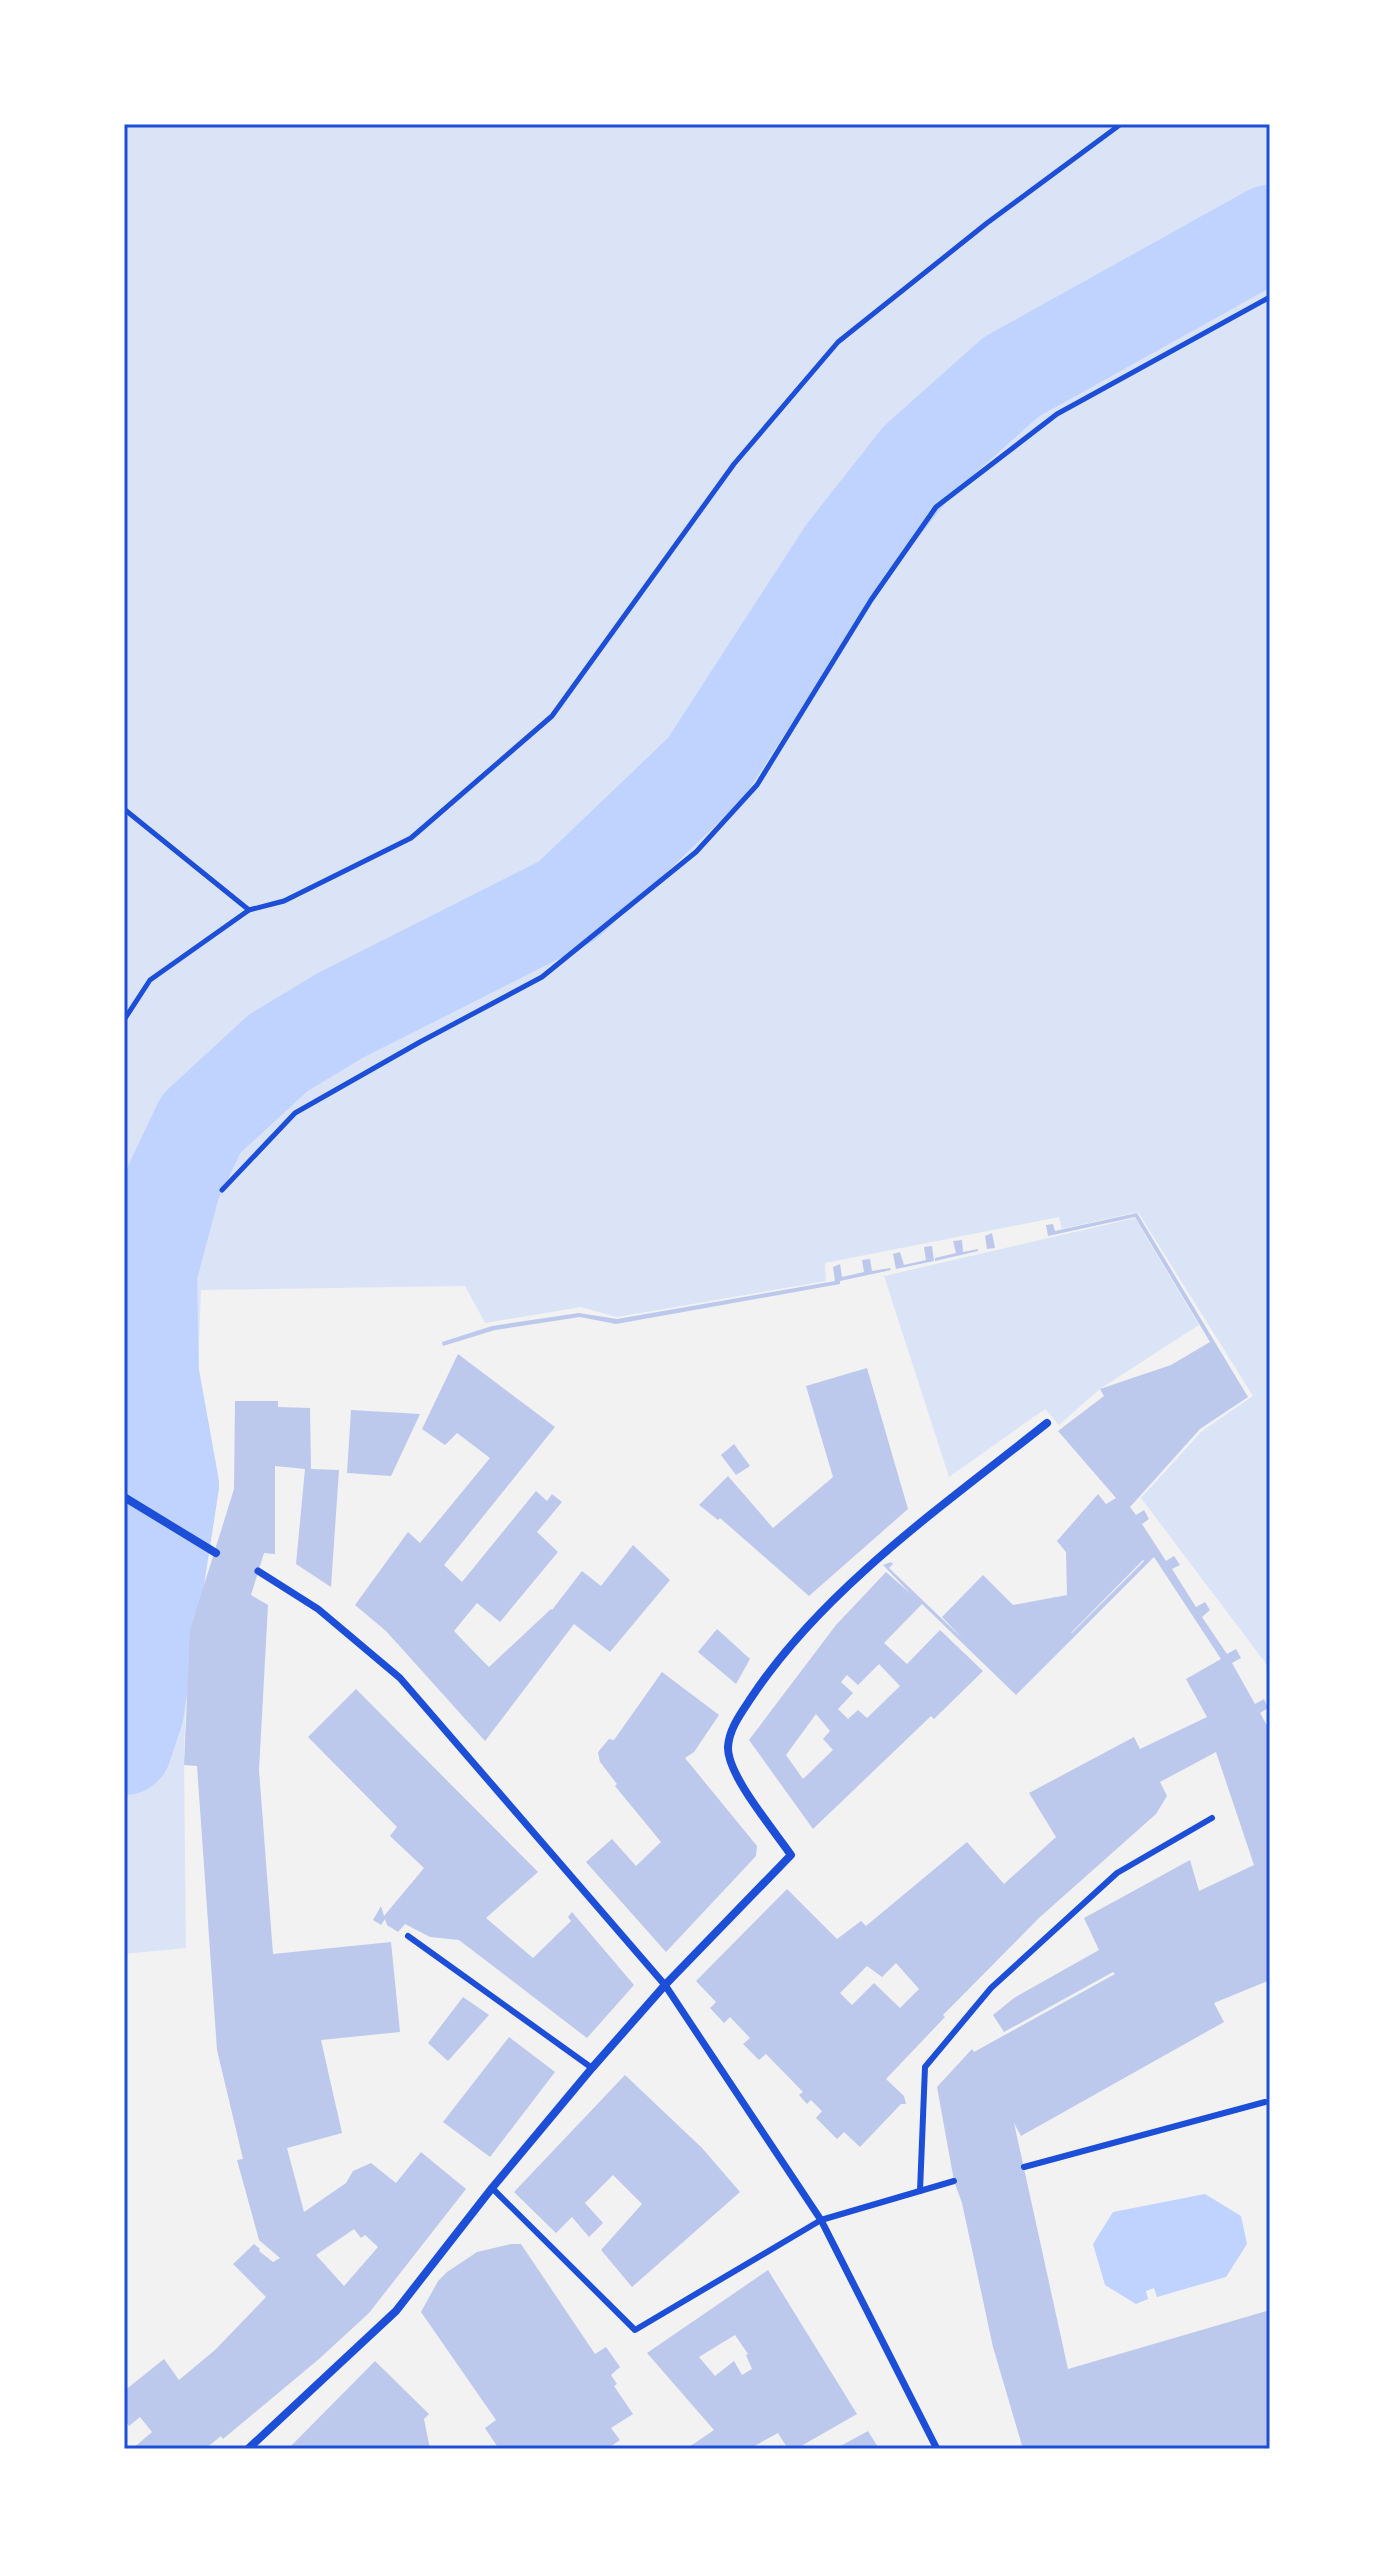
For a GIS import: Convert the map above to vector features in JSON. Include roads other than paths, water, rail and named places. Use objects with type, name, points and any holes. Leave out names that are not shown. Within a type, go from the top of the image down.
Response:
[{"type":"street","points":[[248,2449],[396,2311],[492,2188],[592,2068],[665,1985],[791,1855],[730,1768],[728,1746],[735,1722],[771,1668],[824,1610],[899,1540],[1047,1423]]},
{"type":"street","points":[[124,1497],[213,1553]]},
{"type":"street","points":[[258,1571],[318,1609],[400,1678],[665,1985],[821,2220],[937,2449]]},
{"type":"lane","points":[[920,2191],[925,2067],[991,1988],[1117,1873],[1212,1818]]},
{"type":"lane","points":[[408,1936],[592,2068]]},
{"type":"lane","points":[[1024,2167],[1265,2102]]},
{"type":"lane","points":[[492,2188],[635,2330],[821,2220],[954,2181]]},
{"type":"water","points":[[1205,2194],[1241,2216],[1247,2244],[1226,2277],[1157,2297],[1154,2288],[1146,2291],[1148,2299],[1136,2304],[1105,2285],[1093,2244],[1113,2212]]},
{"type":"waterway","points":[[124,1747],[136,1711],[171,1485],[151,1374],[149,1273],[173,1183],[201,1124],[278,1053],[341,1015],[567,901],[705,769],[845,553],[919,459],[1011,377],[1270,233]]}]
